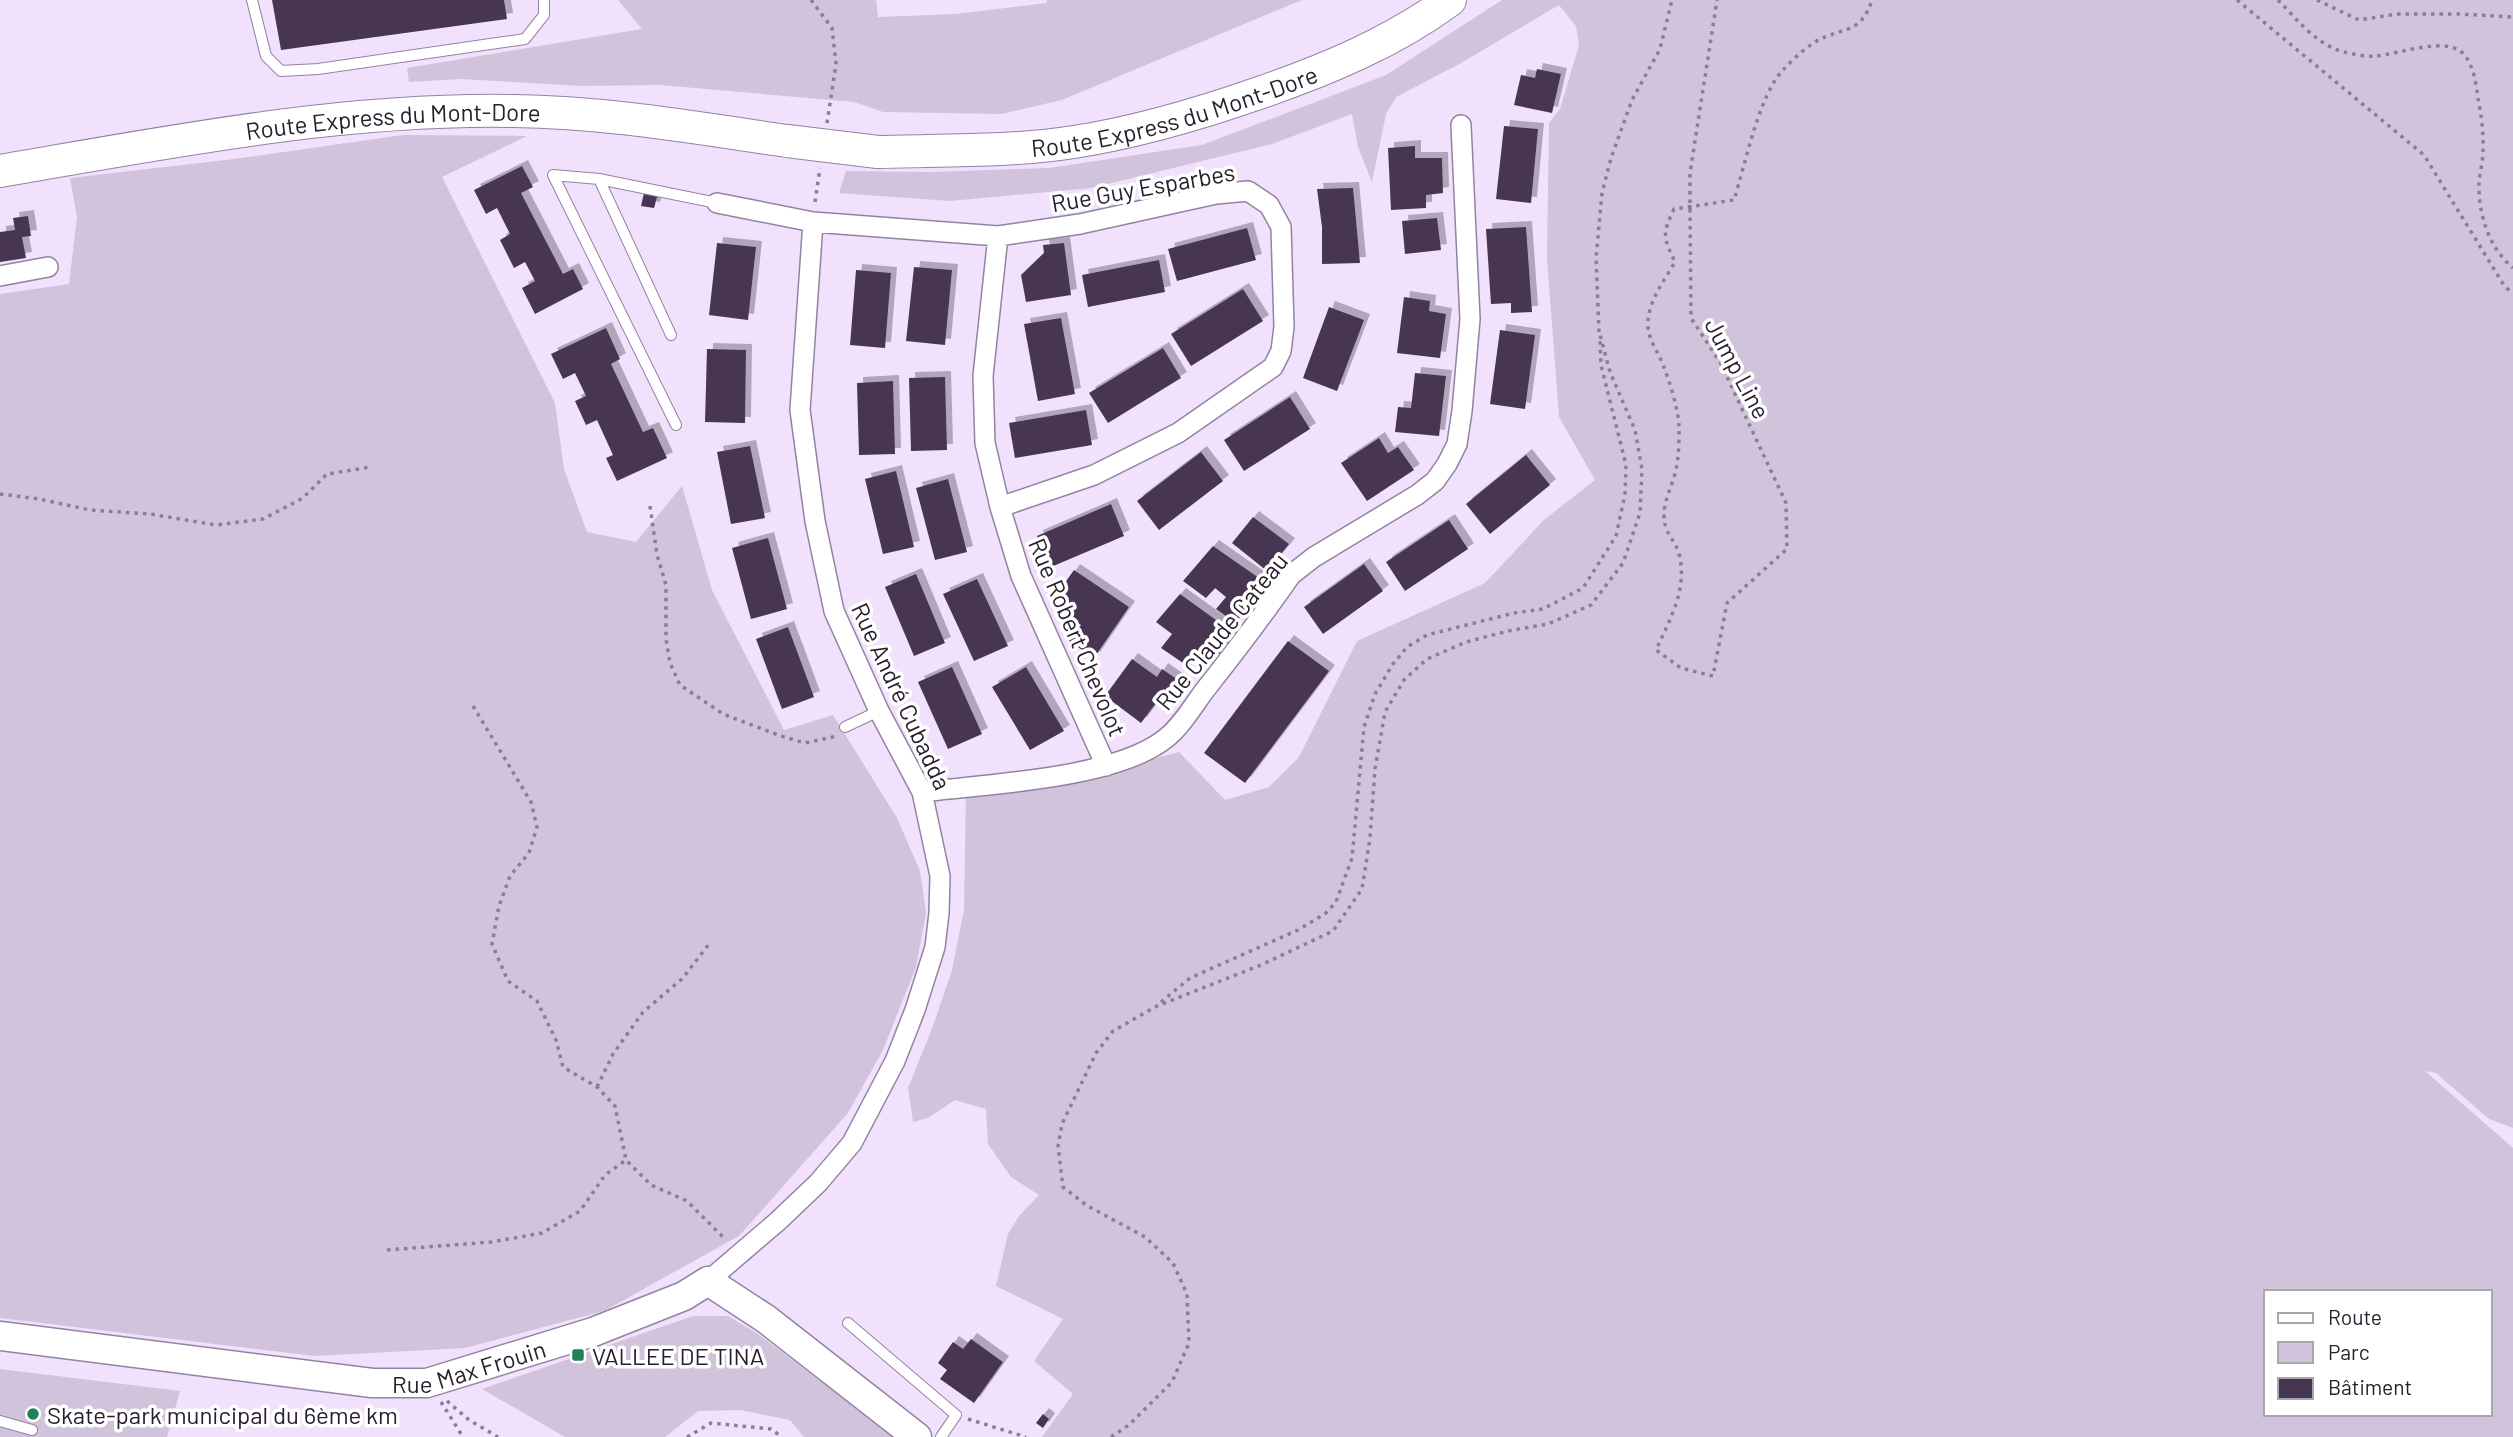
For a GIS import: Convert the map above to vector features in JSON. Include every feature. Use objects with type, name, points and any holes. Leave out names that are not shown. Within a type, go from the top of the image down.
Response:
[{"type":"main road","name":"Route Express du Mont-Dore","points":[[0,171],[225,133],[413,113],[512,111],[599,114],[878,152],[992,149],[1072,142],[1123,133],[1199,114],[1320,72],[1423,20],[1450,0]]},
{"type":"street","name":"Rue Claude Cateau","points":[[922,792],[1071,773],[1106,766],[1147,750],[1166,738],[1260,619],[1291,575],[1314,557],[1417,495],[1435,481],[1457,443],[1470,319],[1461,125]]},
{"type":"street","name":"Rue Guy Esparbes","points":[[718,203],[813,222],[998,236],[1080,224],[1216,194],[1248,191],[1269,205],[1281,227],[1284,327],[1281,351],[1273,367],[1178,433],[1094,475],[1000,506]]},
{"type":"street","name":"Rue André Cubadda","points":[[708,1281],[818,1183],[852,1143],[895,1061],[915,1010],[935,947],[939,913],[940,876],[922,792],[879,711],[834,611],[815,521],[800,410],[813,222]]},
{"type":"street","name":"Rue Robert Chevolot","points":[[998,236],[983,376],[985,443],[1021,576],[1106,766]]},
{"type":"street","points":[[0,276],[48,267]]},
{"type":"street","points":[[708,1281],[766,1319],[917,1437]]},
{"type":"street","name":"Rue Max Frouin","points":[[0,1336],[372,1383],[427,1383],[593,1332],[684,1296],[708,1281]]},
{"type":"lane","points":[[252,0],[266,56],[281,71],[318,69],[525,39],[544,15],[544,0]]},
{"type":"lane","points":[[676,425],[553,174],[599,179],[718,203]]},
{"type":"lane","points":[[599,179],[671,335]]},
{"type":"lane","points":[[845,727],[879,711]]},
{"type":"lane","points":[[848,1323],[956,1415],[941,1437]]},
{"type":"lane","points":[[0,1421],[32,1430]]},
{"type":"path","points":[[811,0],[832,28],[836,64],[826,132]]},
{"type":"path","points":[[1157,1006],[1190,978],[1298,930],[1326,913],[1336,902],[1352,858],[1364,727],[1375,694],[1407,647],[1427,635],[1514,613],[1543,609],[1583,588],[1616,536],[1625,494],[1626,465],[1601,365],[1596,258],[1602,193],[1611,158],[1632,100],[1660,49],[1672,0]]},
{"type":"path","name":"Jump Line","points":[[1717,0],[1690,173],[1690,206],[1691,318],[1721,364],[1786,503],[1787,549],[1727,603],[1713,676],[1681,668],[1656,650],[1677,604],[1684,573],[1678,550],[1666,533],[1664,514],[1676,470],[1679,426],[1673,397],[1663,365],[1650,339],[1648,324],[1653,301],[1675,262],[1664,230],[1674,209],[1734,200],[1760,111],[1781,71],[1823,37],[1850,30],[1867,14],[1872,0]]},
{"type":"path","points":[[2237,0],[2424,155],[2505,287],[2513,293]]},
{"type":"path","points":[[2278,0],[2322,43],[2342,52],[2373,57],[2445,46],[2455,48],[2466,56],[2476,82],[2479,101],[2483,149],[2479,179],[2482,210],[2493,244],[2500,257],[2513,268]]},
{"type":"path","points":[[2317,0],[2359,20],[2397,14],[2513,17]]},
{"type":"path","points":[[813,222],[821,160]]},
{"type":"path","points":[[1111,1437],[1129,1425],[1172,1382],[1189,1343],[1188,1294],[1172,1263],[1145,1237],[1086,1205],[1063,1186],[1058,1146],[1062,1124],[1096,1053],[1113,1031],[1157,1006],[1261,965],[1333,931],[1362,889],[1370,838],[1375,769],[1385,712],[1405,680],[1427,659],[1466,642],[1548,624],[1591,605],[1623,563],[1640,513],[1642,469],[1635,430],[1610,372],[1599,331]]},
{"type":"path","points":[[0,494],[90,510],[150,514],[216,525],[263,519],[303,498],[327,474],[371,467]]},
{"type":"path","points":[[650,506],[657,555],[666,586],[666,639],[670,663],[680,685],[723,714],[805,743],[835,739],[845,727]]},
{"type":"path","points":[[473,706],[531,802],[537,827],[529,853],[509,876],[499,906],[492,944],[508,981],[537,1001],[556,1040],[563,1067],[597,1087],[615,1106],[626,1160],[650,1185],[687,1201],[739,1254]]},
{"type":"path","points":[[597,1087],[613,1054],[643,1012],[682,979],[709,944]]},
{"type":"path","points":[[387,1250],[491,1242],[542,1233],[580,1211],[605,1175],[626,1160]]},
{"type":"path","points":[[427,1383],[463,1437]]},
{"type":"path","points":[[427,1383],[468,1420],[498,1437]]},
{"type":"path","points":[[956,1415],[1026,1437]]},
{"type":"path","points":[[687,1437],[711,1423],[771,1429],[782,1437]]},
{"type":"green space","points":[[618,0],[876,0],[878,17],[956,14],[1046,3],[1047,0],[1302,0],[1062,100],[1001,114],[883,112],[854,102],[660,85],[581,86],[461,79],[409,82],[407,68],[642,29]]},
{"type":"green space","points":[[1502,0],[2513,0],[2513,1128],[2489,1119],[2436,1073],[2425,1071],[2513,1148],[2513,1437],[1042,1437],[1073,1394],[1034,1361],[1063,1319],[996,1286],[1008,1234],[1019,1216],[1039,1195],[1011,1177],[988,1144],[986,1109],[955,1100],[928,1118],[913,1122],[908,1088],[952,970],[964,910],[966,792],[1084,777],[1179,752],[1225,800],[1269,787],[1299,757],[1357,641],[1485,583],[1544,520],[1595,480],[1559,417],[1547,258],[1549,123],[1560,109],[1579,45],[1576,26],[1559,5],[1461,63],[1396,97],[1386,114],[1372,182],[1358,147],[1352,114],[1272,144],[1091,188],[950,201],[839,193],[846,171],[931,172],[1049,168],[1202,145],[1386,75]]},
{"type":"green space","points":[[403,135],[527,136],[442,177],[555,403],[564,469],[587,532],[636,542],[682,486],[712,590],[784,730],[833,715],[897,818],[920,871],[926,913],[916,967],[883,1050],[848,1113],[739,1236],[604,1311],[465,1348],[315,1356],[0,1318],[0,294],[69,284],[77,217],[70,178],[234,159]]},
{"type":"green space","points":[[693,1316],[728,1316],[758,1334],[895,1437],[804,1437],[790,1420],[740,1410],[698,1411],[665,1437],[565,1437],[482,1389]]},
{"type":"green space","points":[[0,1369],[180,1391],[167,1437],[0,1437]]},
{"type":"building","points":[[272,0],[504,0],[507,19],[281,50]]},
{"type":"building","points":[[1537,69],[1561,74],[1552,113],[1514,105],[1521,75],[1535,78]]},
{"type":"building","points":[[1504,126],[1538,129],[1531,203],[1496,199]]},
{"type":"building","points":[[1415,146],[1415,158],[1442,158],[1443,193],[1426,195],[1426,208],[1391,210],[1388,148]]},
{"type":"building","points":[[522,166],[533,187],[521,193],[563,274],[573,269],[583,289],[535,314],[522,288],[535,281],[525,262],[514,268],[500,240],[510,234],[497,208],[486,214],[474,190]]},
{"type":"building","points":[[1353,188],[1360,263],[1322,264],[1322,227],[1317,189]]},
{"type":"building","points":[[644,193],[657,197],[654,208],[641,206]]},
{"type":"building","points":[[28,216],[31,236],[22,237],[26,258],[0,262],[0,232],[15,230],[13,218]]},
{"type":"building","points":[[1437,218],[1441,250],[1405,254],[1402,221]]},
{"type":"building","points":[[1526,227],[1532,312],[1511,313],[1511,303],[1491,304],[1486,229]]},
{"type":"building","points":[[1247,228],[1256,260],[1177,281],[1168,249]]},
{"type":"building","points":[[717,243],[756,247],[748,320],[709,315]]},
{"type":"building","points":[[1064,243],[1071,295],[1026,302],[1021,275],[1044,253],[1043,245]]},
{"type":"building","points":[[1159,260],[1165,292],[1088,307],[1082,275]]},
{"type":"building","points":[[914,267],[952,270],[945,345],[906,341]]},
{"type":"building","points":[[856,270],[891,273],[885,348],[850,345]]},
{"type":"building","points":[[1243,289],[1263,321],[1191,366],[1171,334]]},
{"type":"building","points":[[1404,297],[1430,301],[1429,311],[1446,314],[1440,358],[1397,353]]},
{"type":"building","points":[[1329,307],[1364,320],[1337,391],[1303,378]]},
{"type":"building","points":[[1061,318],[1075,394],[1038,401],[1024,324]]},
{"type":"building","points":[[606,328],[620,359],[611,364],[643,432],[653,428],[667,458],[617,481],[606,458],[613,455],[597,420],[586,425],[575,401],[586,396],[575,373],[563,379],[551,354]]},
{"type":"building","points":[[1500,330],[1535,335],[1525,409],[1490,404]]},
{"type":"building","points":[[1163,348],[1181,378],[1108,423],[1089,393]]},
{"type":"building","points":[[707,349],[746,350],[745,423],[705,422]]},
{"type":"building","points":[[1415,373],[1446,376],[1439,436],[1395,432],[1398,407],[1411,408]]},
{"type":"building","points":[[945,377],[947,450],[911,451],[909,378]]},
{"type":"building","points":[[893,381],[895,454],[859,455],[857,383]]},
{"type":"building","points":[[1290,397],[1310,429],[1244,471],[1224,440]]},
{"type":"building","points":[[1086,410],[1092,445],[1015,458],[1009,423]]},
{"type":"building","points":[[1379,438],[1388,453],[1398,447],[1414,470],[1367,501],[1341,463]]},
{"type":"building","points":[[750,446],[765,518],[731,524],[717,452]]},
{"type":"building","points":[[1201,452],[1223,481],[1159,530],[1137,501]]},
{"type":"building","points":[[1526,455],[1550,485],[1490,534],[1466,504]]},
{"type":"building","points":[[896,471],[914,547],[883,554],[865,479]]},
{"type":"building","points":[[948,479],[967,552],[935,560],[916,488]]},
{"type":"building","points":[[1111,504],[1124,536],[1051,567],[1037,536]]},
{"type":"building","points":[[1253,517],[1289,544],[1267,571],[1232,543]]},
{"type":"building","points":[[1449,520],[1468,549],[1405,591],[1386,562]]},
{"type":"building","points":[[768,538],[787,609],[751,619],[732,548]]},
{"type":"building","points":[[1213,546],[1259,578],[1244,597],[1252,603],[1235,623],[1216,609],[1226,597],[1215,588],[1206,598],[1183,581]]},
{"type":"building","points":[[1364,564],[1383,591],[1323,634],[1304,607]]},
{"type":"building","points":[[1074,570],[1129,607],[1094,658],[1069,641],[1081,625],[1050,604]]},
{"type":"building","points":[[916,574],[945,643],[914,656],[885,587]]},
{"type":"building","points":[[977,579],[1008,646],[974,661],[943,594]]},
{"type":"building","points":[[1180,594],[1234,633],[1219,654],[1211,650],[1205,659],[1198,655],[1189,667],[1161,648],[1172,634],[1156,622]]},
{"type":"building","points":[[788,627],[814,697],[782,709],[756,639]]},
{"type":"building","points":[[1288,641],[1329,671],[1245,783],[1204,753]]},
{"type":"building","points":[[1132,659],[1157,677],[1162,669],[1181,682],[1174,692],[1167,688],[1141,723],[1105,696]]},
{"type":"building","points":[[952,667],[982,734],[948,749],[918,682]]},
{"type":"building","points":[[1026,667],[1064,731],[1030,750],[992,687]]},
{"type":"building","points":[[971,1339],[1003,1362],[974,1403],[940,1379],[947,1370],[938,1363],[953,1342],[963,1349]]},
{"type":"building","points":[[1043,1414],[1049,1419],[1043,1428],[1036,1423]]},
{"type":"place","name":"VALLEE DE TINA","points":[[578,1355]]},
{"type":"place","name":"Skate-park municipal du 6ème km","points":[[33,1414]]}]
